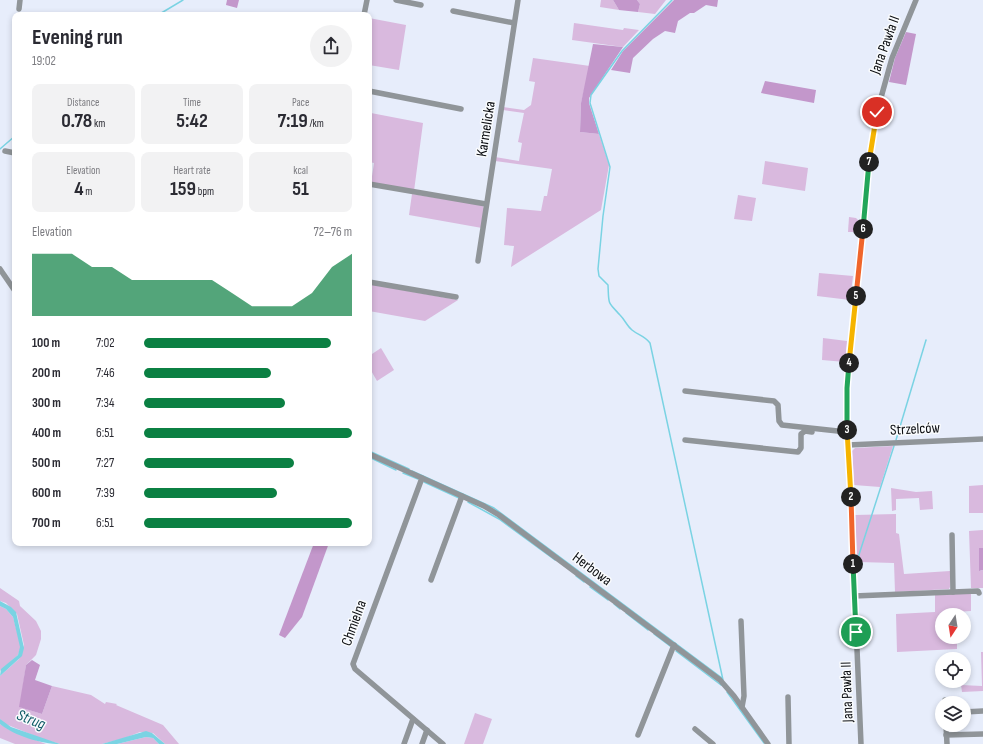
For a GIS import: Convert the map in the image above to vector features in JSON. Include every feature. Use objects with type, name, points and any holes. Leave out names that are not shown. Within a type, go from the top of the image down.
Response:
[{"type":"street","points":[[19,9],[20,0]]},
{"type":"street","points":[[365,12],[367,0]]},
{"type":"street","points":[[396,0],[421,5]]},
{"type":"street","name":"Karmelicka","points":[[478,261],[518,0]]},
{"type":"street","name":"Jana Pawła II","points":[[861,744],[848,445],[848,377],[872,140],[883,85],[897,45],[916,0]]},
{"type":"street","points":[[453,11],[514,23]]},
{"type":"street","points":[[372,92],[461,110]]},
{"type":"street","points":[[4,151],[12,152]]},
{"type":"street","points":[[372,185],[486,204]]},
{"type":"street","points":[[0,269],[12,287]]},
{"type":"street","points":[[372,283],[456,298]]},
{"type":"street","points":[[685,391],[774,401],[778,405],[779,421],[782,425],[848,434]]},
{"type":"street","points":[[685,440],[798,452],[800,451],[800,436],[803,432],[848,434]]},
{"type":"street","name":"Strzelców","points":[[848,445],[983,439]]},
{"type":"street","name":"Herbowa","points":[[372,455],[462,496],[499,515],[720,680],[742,707],[768,744]]},
{"type":"street","name":"Chmielna","points":[[422,478],[353,662],[355,669],[443,744]]},
{"type":"street","points":[[431,580],[462,496]]},
{"type":"street","points":[[952,535],[953,592]]},
{"type":"street","points":[[854,596],[978,591],[979,594]]},
{"type":"street","points":[[741,621],[744,696],[742,707]]},
{"type":"street","points":[[638,735],[674,645]]},
{"type":"street","points":[[788,697],[789,744]]},
{"type":"street","points":[[971,712],[983,711]]},
{"type":"street","points":[[404,744],[413,719]]},
{"type":"street","points":[[695,729],[713,744]]},
{"type":"street","points":[[422,744],[426,730]]},
{"type":"street","points":[[947,744],[946,735],[983,734]]},
{"type":"shaded area","points":[[227,0],[239,0],[237,8],[226,5]]},
{"type":"shaded area","points":[[601,0],[613,0],[619,10],[600,7]]},
{"type":"shaded area","points":[[613,0],[637,0],[640,4],[638,12],[619,10]]},
{"type":"shaded area","points":[[637,0],[666,0],[655,14],[638,12],[640,4]]},
{"type":"shaded area","points":[[674,0],[718,0],[717,7],[706,5],[678,21],[675,33],[665,31],[653,39],[633,58],[630,73],[611,70],[623,51]]},
{"type":"shaded area","points":[[372,19],[406,25],[399,70],[372,66]]},
{"type":"shaded area","points":[[574,23],[623,30],[624,28],[639,30],[623,47],[572,40]]},
{"type":"shaded area","points":[[906,32],[916,34],[906,85],[889,82],[895,58]]},
{"type":"shaded area","points":[[593,44],[623,47],[589,98],[589,103],[599,134],[580,132],[581,103]]},
{"type":"shaded area","points":[[533,58],[590,66],[581,103],[580,132],[599,134],[609,165],[601,210],[511,267],[514,246],[504,245],[507,208],[541,211],[544,196],[547,196],[552,169],[495,161],[495,157],[519,161],[522,143],[518,142],[524,113],[503,110],[503,107],[524,110],[531,105],[535,82],[529,81]]},
{"type":"shaded area","points":[[765,81],[816,90],[814,103],[761,93]]},
{"type":"shaded area","points":[[372,113],[423,123],[414,191],[372,183],[374,163],[372,163]]},
{"type":"shaded area","points":[[765,161],[808,168],[805,191],[762,184]]},
{"type":"shaded area","points":[[412,194],[482,205],[485,210],[482,228],[409,215]]},
{"type":"shaded area","points":[[738,195],[756,198],[752,221],[734,219]]},
{"type":"shaded area","points":[[849,217],[856,218],[859,221],[857,232],[848,232]]},
{"type":"shaded area","points":[[819,273],[853,276],[850,300],[817,296]]},
{"type":"shaded area","points":[[372,285],[458,300],[425,321],[372,312]]},
{"type":"shaded area","points":[[823,338],[847,341],[845,362],[822,360]]},
{"type":"shaded area","points":[[381,348],[394,370],[377,381],[372,372],[372,354]]},
{"type":"shaded area","points":[[893,446],[880,487],[854,485],[852,451],[855,448]]},
{"type":"shaded area","points":[[983,485],[983,513],[969,513],[969,486]]},
{"type":"shaded area","points":[[891,488],[916,492],[932,491],[933,509],[920,510],[919,498],[896,499],[896,510],[892,511]]},
{"type":"shaded area","points":[[896,514],[896,533],[899,534],[904,574],[950,571],[949,589],[895,592],[894,563],[859,562],[857,558],[855,515]]},
{"type":"shaded area","points":[[983,530],[983,548],[979,548],[980,571],[983,570],[983,588],[971,588],[969,531]]},
{"type":"shaded area","points":[[313,546],[328,546],[302,617],[285,638],[279,635]]},
{"type":"shaded area","points":[[979,548],[983,548],[983,570],[979,571]]},
{"type":"shaded area","points":[[0,588],[19,601],[20,606],[36,621],[41,631],[41,639],[36,655],[26,665],[20,707],[42,714],[52,686],[91,695],[105,704],[106,702],[117,704],[116,705],[163,725],[179,744],[165,744],[153,733],[140,732],[125,738],[102,744],[60,744],[40,738],[3,723],[0,719],[0,676],[19,659],[24,645],[17,614],[6,603],[0,601]]},
{"type":"shaded area","points":[[971,592],[971,608],[935,608],[935,594]]},
{"type":"shaded area","points":[[0,606],[6,609],[13,617],[21,647],[18,655],[0,671]]},
{"type":"shaded area","points":[[935,612],[935,644],[957,644],[957,649],[897,652],[896,614]]},
{"type":"shaded area","points":[[981,652],[983,652],[983,691],[962,692],[961,688],[971,688],[971,685],[982,686]]},
{"type":"shaded area","points":[[32,660],[40,665],[35,680],[52,686],[42,714],[19,707],[26,665]]},
{"type":"shaded area","points":[[475,713],[492,719],[483,744],[464,744]]},
{"type":"shaded area","points":[[0,724],[10,730],[46,744],[15,744],[0,738]]},
{"type":"shaded area","points":[[146,737],[153,738],[159,744],[117,744]]},
{"type":"water","points":[[0,601],[11,607],[16,612],[24,648],[22,656],[0,676],[1,669],[18,655],[20,647],[13,617],[6,609],[0,606]]},
{"type":"water","points":[[0,719],[11,727],[60,744],[45,743],[21,736],[0,724]]},
{"type":"water","points":[[146,731],[152,733],[165,744],[159,744],[153,738],[146,737],[117,744],[102,744]]},
{"type":"waterway","points":[[163,12],[183,0]]},
{"type":"waterway","points":[[672,0],[622,51],[591,95],[590,103],[610,167],[603,216],[598,269],[599,276],[608,285],[609,300],[611,305],[634,332],[650,343],[723,680]]},
{"type":"waterway","points":[[0,149],[12,139]]},
{"type":"waterway","points":[[896,440],[926,340]]},
{"type":"waterway","points":[[856,564],[894,446]]},
{"type":"waterway","points":[[372,452],[409,469]]},
{"type":"waterway","points":[[372,458],[396,470]]},
{"type":"waterway","points":[[412,471],[494,508],[722,678]]},
{"type":"waterway","points":[[403,473],[418,479]]},
{"type":"waterway","points":[[424,482],[459,498]]},
{"type":"waterway","points":[[468,502],[499,519],[555,560]]},
{"type":"waterway","points":[[576,576],[584,582]]},
{"type":"waterway","points":[[590,587],[608,600]]},
{"type":"waterway","points":[[614,604],[620,609]]},
{"type":"waterway","points":[[626,613],[648,630]]},
{"type":"waterway","points":[[654,634],[670,646]]},
{"type":"waterway","points":[[676,651],[721,685]]},
{"type":"waterway","points":[[727,692],[764,743]]},
{"type":"route","points":[[856,632],[847,397],[867,180],[877,112]]},
{"type":"water label","name":"Strug","points":[[31,720]]}]
